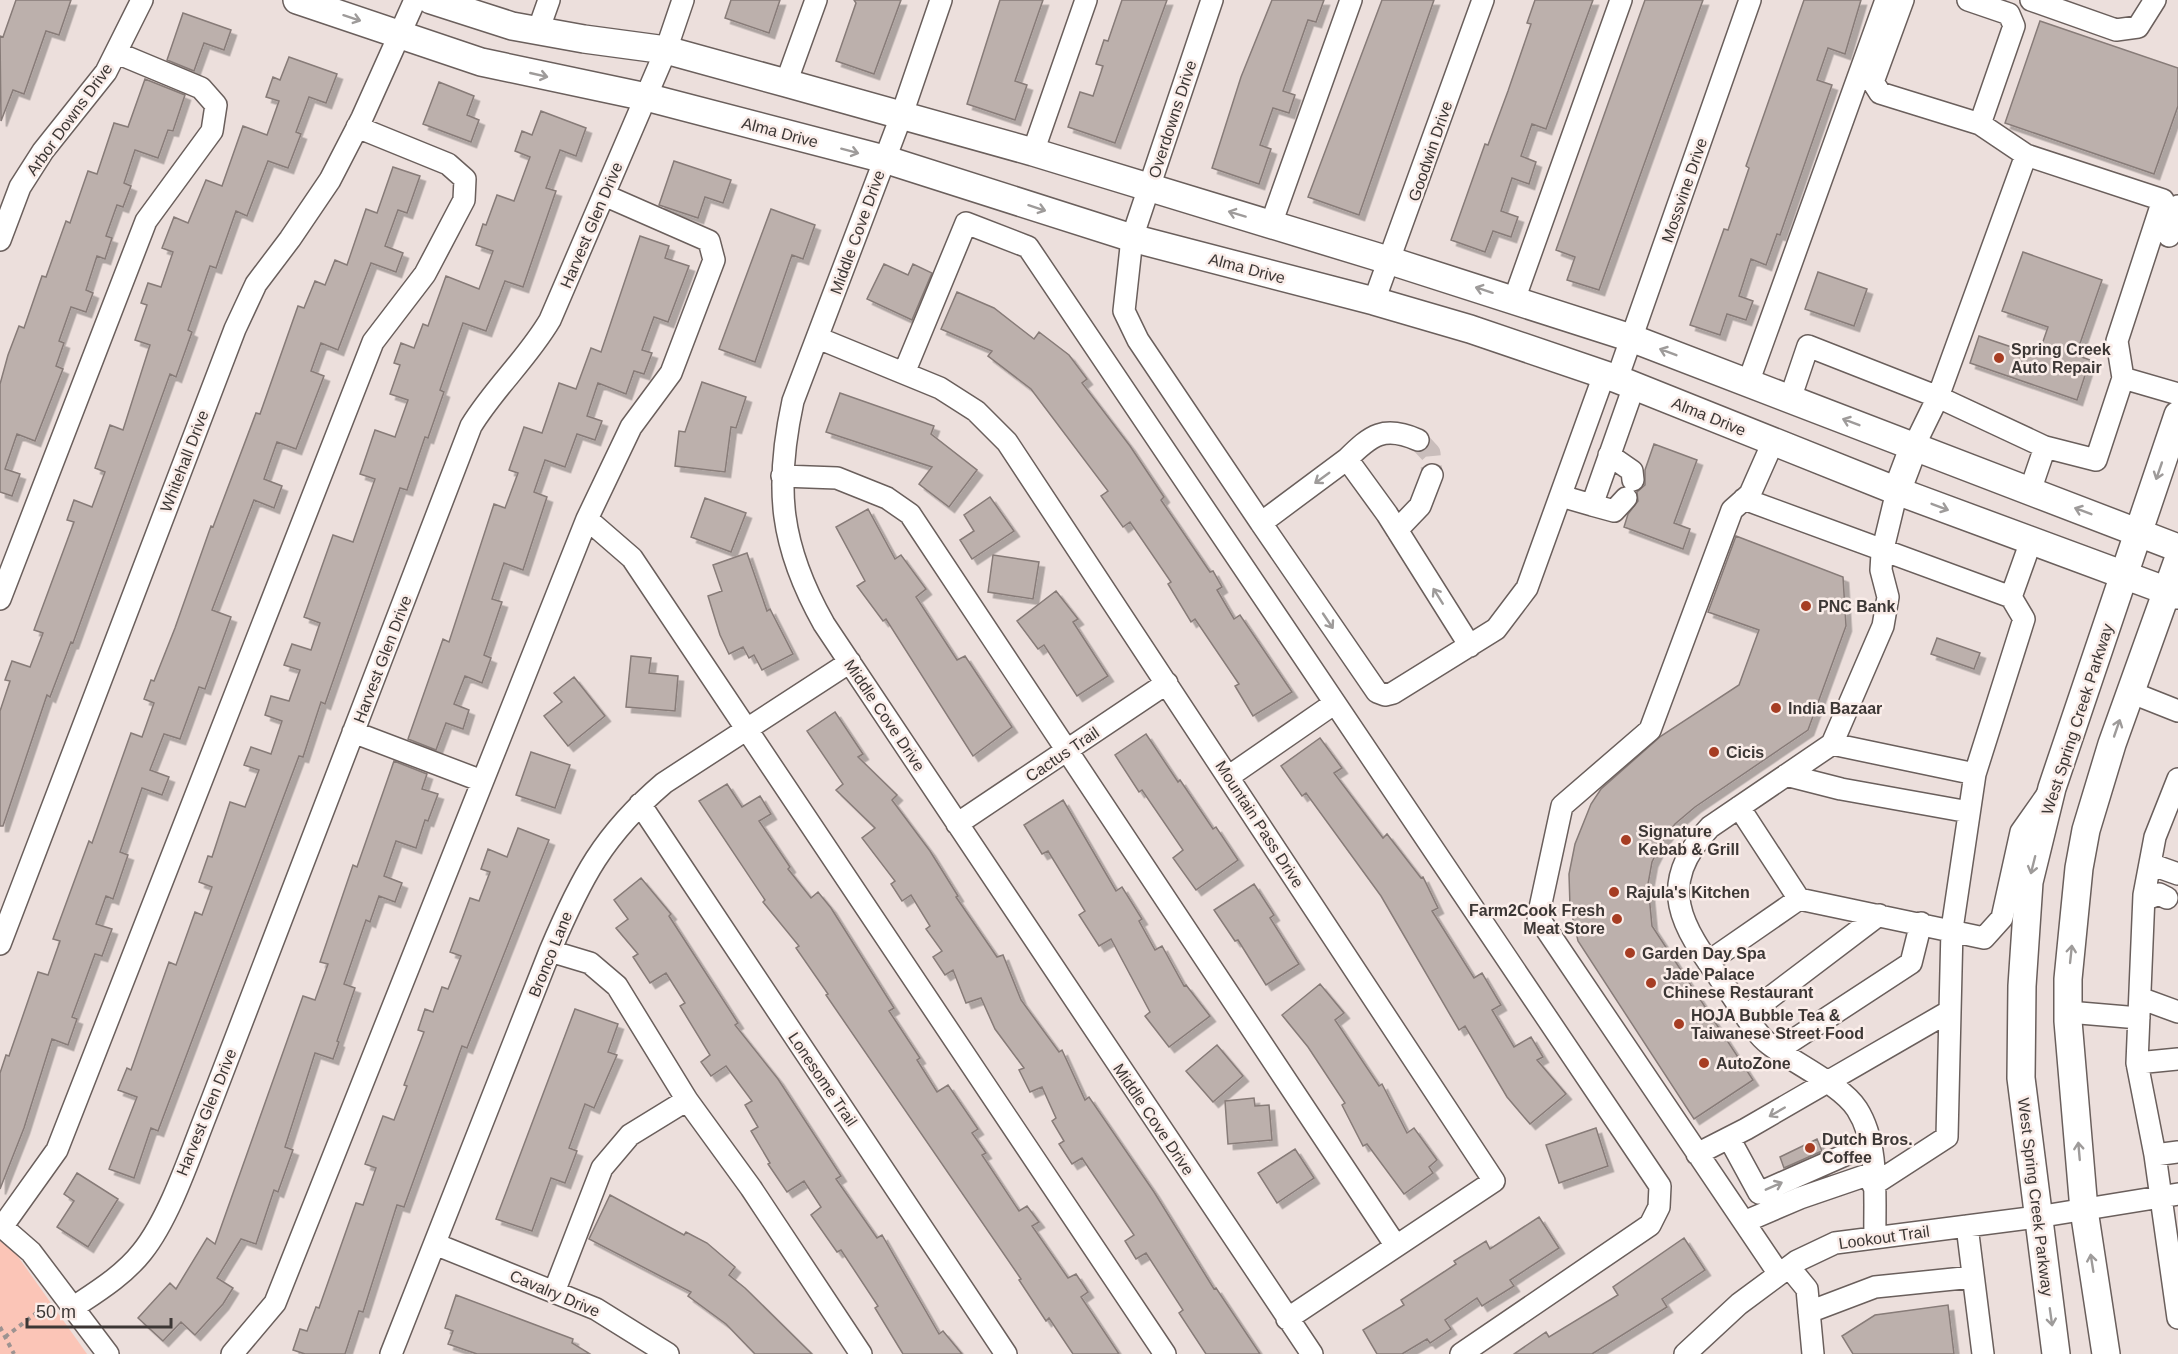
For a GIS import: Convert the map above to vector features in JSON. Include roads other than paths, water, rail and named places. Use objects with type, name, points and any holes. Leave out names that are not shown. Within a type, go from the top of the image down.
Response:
[{"type":"main road","name":"Alma Drive","points":[[297,0],[401,33],[481,62],[646,97],[884,159],[1132,238],[1374,301],[1470,329],[1618,380],[1897,491],[2172,593]]},
{"type":"main road","points":[[431,0],[512,26],[666,50],[786,82],[1033,152],[1391,261],[1631,338],[2178,548]]},
{"type":"main road","name":"West Spring Creek Parkway","points":[[2056,1354],[2021,1078],[2022,987],[2029,882],[2052,788],[2178,415]]},
{"type":"main road","points":[[1897,491],[1914,446]]},
{"type":"main road","points":[[2106,1354],[2084,1210],[2068,1012],[2068,979],[2079,868],[2086,830],[2130,692],[2172,593],[2178,560]]},
{"type":"street","name":"Arbor Downs Drive","points":[[0,240],[20,187],[43,151],[106,72],[142,0]]},
{"type":"street","name":"Whitehall Drive","points":[[0,944],[235,329],[256,284],[330,180],[401,33],[414,0]]},
{"type":"street","points":[[538,31],[549,0]]},
{"type":"street","name":"Harvest Glen Drive","points":[[74,1307],[109,1284],[143,1252],[165,1214],[210,1105],[471,426],[489,397],[532,351],[550,320],[666,50],[683,0]]},
{"type":"street","points":[[786,82],[816,0]]},
{"type":"street","name":"Middle Cove Drive","points":[[941,0],[902,114],[793,401],[783,446],[782,476],[788,541],[806,592],[850,662],[1312,1354]]},
{"type":"street","points":[[1033,152],[1086,0]]},
{"type":"street","name":"Overdowns Drive","points":[[1212,0],[1132,238],[1124,311],[1138,340],[1377,692],[1385,695],[1394,693],[1470,646]]},
{"type":"street","points":[[1271,224],[1351,0]]},
{"type":"street","name":"Goodwin Drive","points":[[1374,301],[1391,261],[1483,0]]},
{"type":"street","points":[[1514,300],[1621,0]]},
{"type":"street","name":"Mossvine Drive","points":[[1618,380],[1750,0]]},
{"type":"street","points":[[1749,383],[1886,0]]},
{"type":"street","points":[[1903,0],[1873,82],[1880,93],[1980,124],[2026,155],[2163,201],[2167,236]]},
{"type":"street","points":[[1968,0],[2009,14],[2014,26],[1980,124]]},
{"type":"street","points":[[2031,0],[2116,30],[2138,27],[2155,0]]},
{"type":"street","points":[[0,599],[146,221],[212,131],[216,105],[201,88],[117,53]]},
{"type":"street","points":[[108,1354],[31,1252],[1,1226],[57,1150],[373,342],[425,274],[464,200],[465,179],[448,164],[357,126]]},
{"type":"street","points":[[1914,446],[1938,397],[2026,155]]},
{"type":"street","points":[[232,1354],[275,1303],[587,519],[631,427],[670,373],[714,260],[709,241],[604,195]]},
{"type":"street","points":[[1790,399],[1808,346],[1938,397],[2045,447],[2096,460],[2123,378],[2117,340],[2167,236],[2178,206]]},
{"type":"street","points":[[904,373],[966,223],[1028,247],[1660,1186],[1659,1207],[1650,1225],[1461,1354]]},
{"type":"street","name":"Mountain Pass Drive","points":[[818,338],[940,388],[976,411],[1007,442],[1494,1181],[1287,1319]]},
{"type":"street","points":[[2123,378],[2178,394]]},
{"type":"street","points":[[1347,459],[1397,530],[1470,646],[1496,629],[1527,588],[1561,496],[1618,380]]},
{"type":"street","points":[[1592,505],[1609,455],[1618,380]]},
{"type":"street","points":[[1261,523],[1347,459],[1370,437],[1397,431],[1418,440]]},
{"type":"street","points":[[1773,442],[1750,494],[1732,510],[1650,730],[1562,806],[1538,917],[1743,1222],[1784,1271],[1807,1289],[1813,1354]]},
{"type":"street","points":[[2030,491],[2045,447]]},
{"type":"street","points":[[1561,496],[1614,511],[1629,489],[1632,471],[1609,455]]},
{"type":"street","points":[[1397,530],[1420,506],[1432,475]]},
{"type":"street","points":[[782,476],[837,478],[887,498],[910,514],[1396,1246]]},
{"type":"street","points":[[1875,1238],[1870,1144],[1856,1108],[1827,1083],[1766,1042],[1690,938],[1681,915],[1678,891],[1682,867],[1693,845],[1710,827],[1832,744],[1883,626],[1888,597],[1881,570],[1882,548],[1897,491]]},
{"type":"street","points":[[1743,1222],[1800,1198],[1873,1179],[1947,1137],[1952,929],[1975,774],[2024,619],[2011,597],[1744,499]]},
{"type":"street","points":[[587,519],[632,558],[1165,1354]]},
{"type":"street","points":[[2011,597],[2031,541]]},
{"type":"street","name":"Bronco Lane","points":[[391,1354],[550,951],[578,887],[607,841],[640,804],[664,783],[850,662]]},
{"type":"street","name":"Cactus Trail","points":[[957,824],[1167,683]]},
{"type":"street","points":[[2130,692],[2178,711]]},
{"type":"street","points":[[1228,777],[1335,703]]},
{"type":"street","points":[[353,732],[482,781]]},
{"type":"street","points":[[1832,744],[1975,774]]},
{"type":"street","points":[[1786,775],[1841,789],[1970,812]]},
{"type":"street","points":[[2178,779],[2170,820],[2155,837],[2144,900],[2138,1063],[2155,1155],[2169,1196],[2178,1317]]},
{"type":"street","points":[[1739,807],[1799,899],[1952,929],[1984,938],[2002,918],[2021,832],[2052,788]]},
{"type":"street","name":"Lonesome Trail","points":[[640,804],[1006,1354]]},
{"type":"street","points":[[2150,864],[2178,874]]},
{"type":"street","points":[[2144,900],[2159,894],[2167,898]]},
{"type":"street","points":[[1708,962],[1799,899]]},
{"type":"street","points":[[1747,1015],[1879,915]]},
{"type":"street","points":[[1778,1050],[1911,963],[1921,923]]},
{"type":"street","points":[[550,951],[590,963],[617,986],[687,1100],[751,1188],[861,1354]]},
{"type":"street","points":[[2068,1012],[2140,1008],[2178,1012]]},
{"type":"street","points":[[1697,1154],[1827,1083],[1950,1011]]},
{"type":"street","points":[[2138,1063],[2178,1059]]},
{"type":"street","points":[[554,1292],[602,1168],[630,1135],[687,1100]]},
{"type":"street","points":[[1729,1138],[1760,1193],[1870,1144]]},
{"type":"street","points":[[2155,1155],[2178,1152]]},
{"type":"street","name":"Lookout Trail","points":[[1685,1354],[1738,1304],[1784,1271],[1835,1243],[2037,1217],[2169,1196]]},
{"type":"street","points":[[1967,1226],[1983,1354]]},
{"type":"street","name":"Cavalry Drive","points":[[435,1244],[596,1309],[668,1354]]},
{"type":"street","points":[[1809,1312],[1875,1287],[1973,1277]]},
{"type":"tunnel","points":[[1418,440],[1430,453],[1432,475]]},
{"type":"place","name":"Spring Creek Auto Repair","points":[[1999,358]]},
{"type":"place","name":"PNC Bank","points":[[1806,606]]},
{"type":"place","name":"India Bazaar","points":[[1776,708]]},
{"type":"place","name":"Cicis","points":[[1714,752]]},
{"type":"place","name":"Signature Kebab & Grill","points":[[1626,840]]},
{"type":"place","name":"Rajula's Kitchen","points":[[1614,892]]},
{"type":"place","name":"Farm2Cook Fresh Meat Store","points":[[1617,919]]},
{"type":"place","name":"Garden Day Spa","points":[[1630,953]]},
{"type":"place","name":"Jade Palace Chinese Restaurant","points":[[1651,983]]},
{"type":"place","name":"HOJA Bubble Tea & Taiwanese Street Food","points":[[1679,1024]]},
{"type":"place","name":"AutoZone","points":[[1704,1063]]},
{"type":"place","name":"Dutch Bros. Coffee","points":[[1810,1148]]}]
